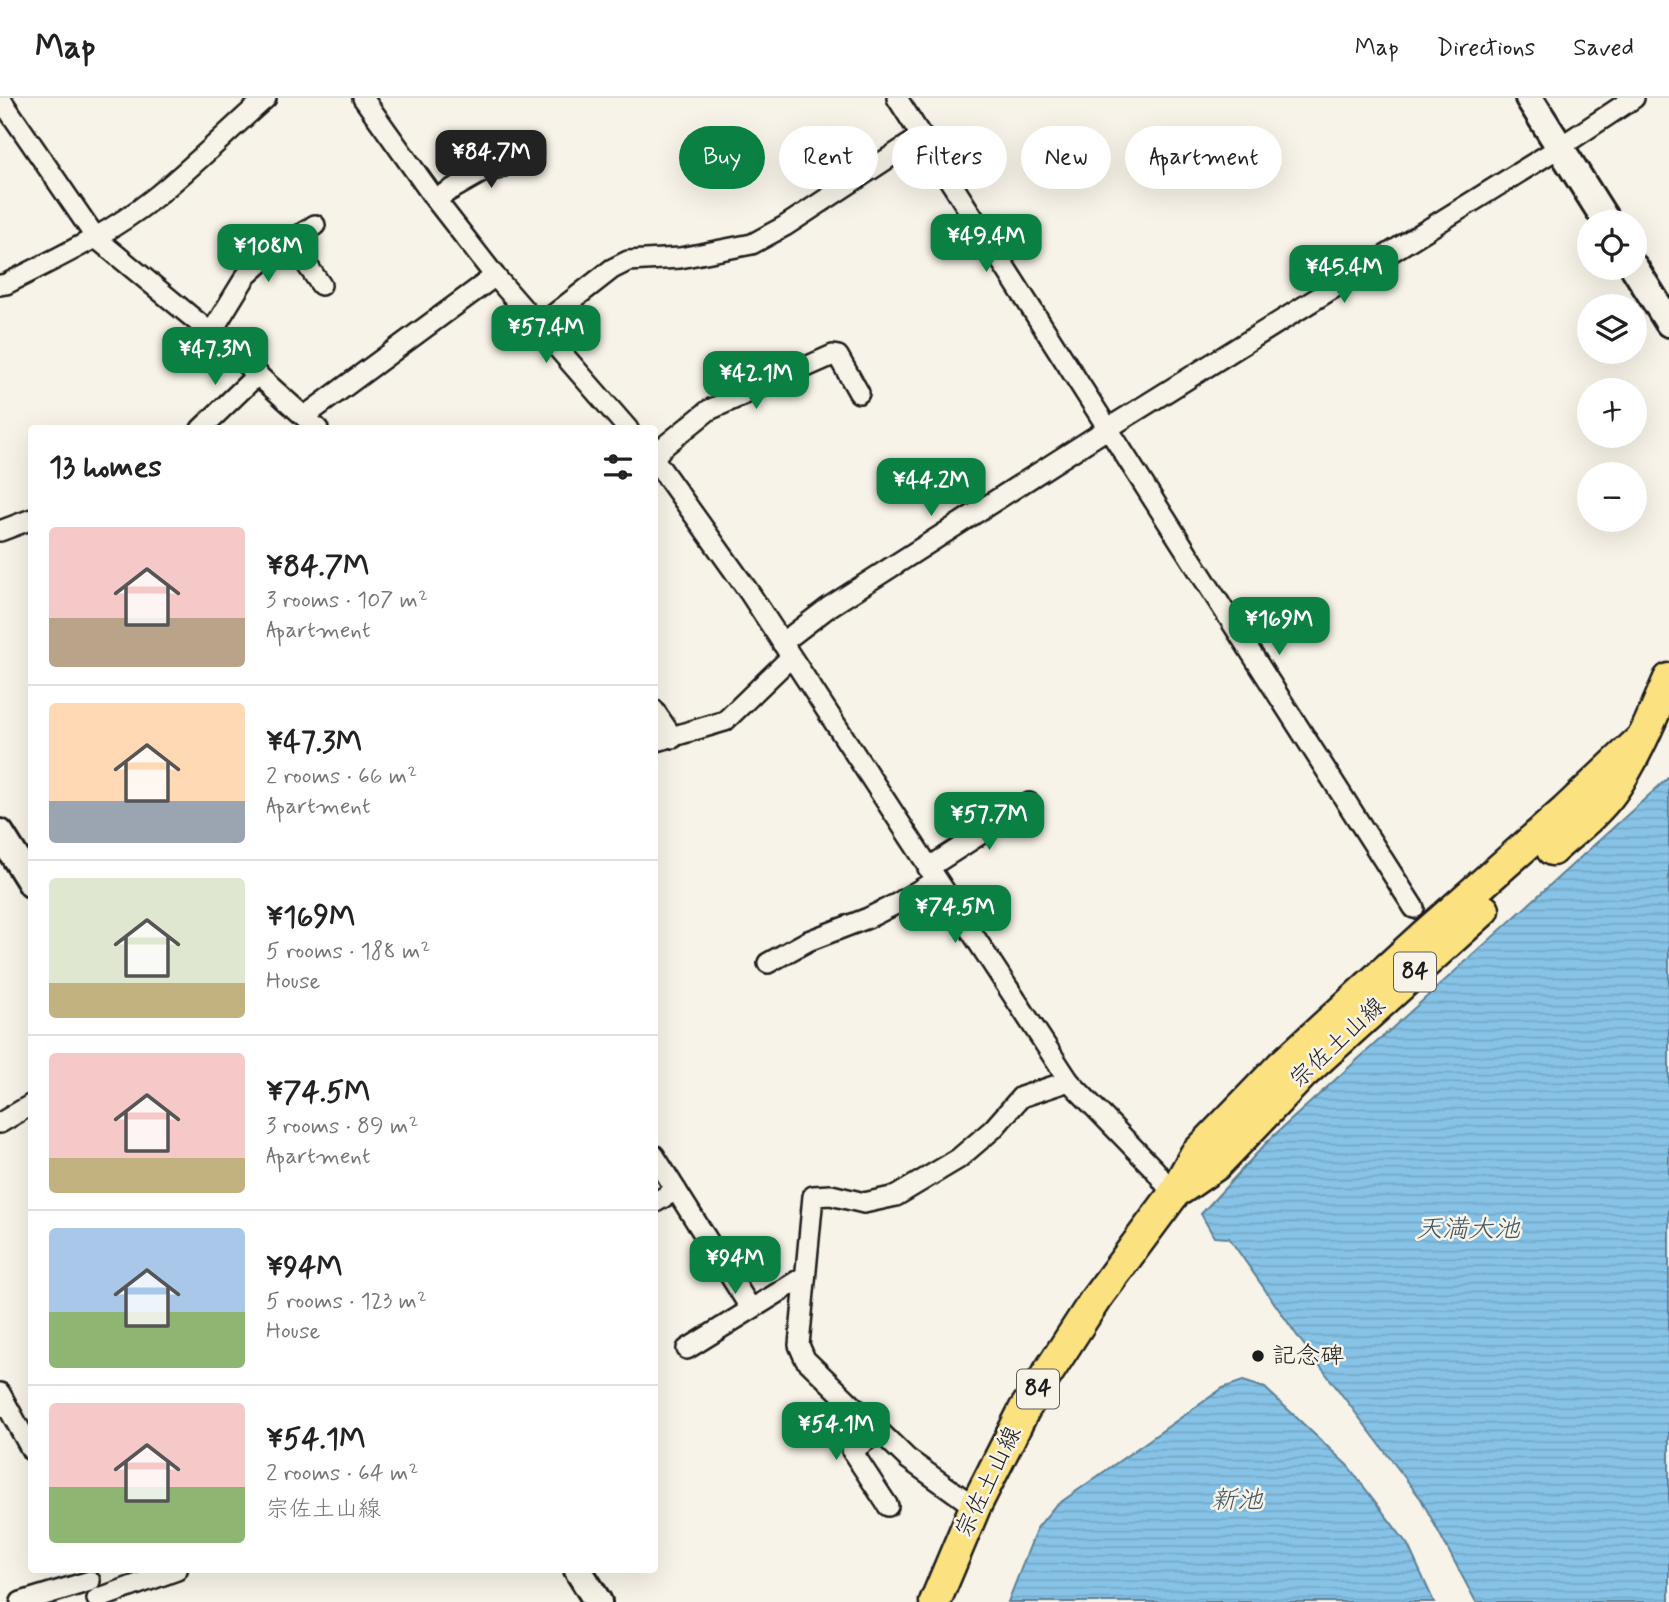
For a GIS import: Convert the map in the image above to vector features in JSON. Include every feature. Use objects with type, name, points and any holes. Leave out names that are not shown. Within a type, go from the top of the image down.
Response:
[{"type":"main road","points":[[1529,98],[1599,210]]},
{"type":"main road","points":[[1642,280],[1669,323]]},
{"type":"main road","name":"宗佐土山線","points":[[935,1602],[975,1507],[1024,1410],[1095,1300],[1173,1195],[1195,1155],[1282,1065],[1565,811],[1642,738],[1669,679]]},
{"type":"main road","points":[[0,834],[28,878]]},
{"type":"main road","points":[[580,1573],[598,1602]]},
{"type":"street","points":[[0,98],[96,238],[211,333],[312,422],[495,276]]},
{"type":"street","points":[[2,286],[96,238],[154,198],[266,98]]},
{"type":"street","points":[[363,98],[435,199],[495,276],[625,425]]},
{"type":"street","points":[[897,98],[915,126]]},
{"type":"street","points":[[658,722],[664,740],[725,721],[786,651],[829,607],[1634,98]]},
{"type":"street","points":[[435,199],[484,171],[497,169],[532,153]]},
{"type":"street","points":[[539,326],[612,269],[628,261],[680,258],[752,244],[785,226],[892,156]]},
{"type":"street","points":[[955,189],[1415,908]]},
{"type":"street","points":[[211,333],[246,276],[266,258],[315,225]]},
{"type":"street","points":[[291,242],[321,285]]},
{"type":"street","points":[[658,454],[709,410],[834,355],[838,356],[859,393]]},
{"type":"street","points":[[205,425],[258,374]]},
{"type":"street","points":[[658,465],[749,592],[1069,1081],[1154,1170],[1173,1195]]},
{"type":"street","points":[[0,531],[28,520]]},
{"type":"street","points":[[768,963],[808,941],[898,903],[932,874],[1029,803]]},
{"type":"street","points":[[975,1507],[908,1459],[805,1359],[799,1345],[813,1196],[831,1195],[864,1203],[896,1196],[958,1159],[993,1129],[1021,1097],[1069,1081]]},
{"type":"street","points":[[0,1123],[28,1106]]},
{"type":"street","points":[[658,1161],[751,1309]]},
{"type":"street","points":[[658,1201],[676,1190]]},
{"type":"street","points":[[687,1349],[805,1276]]},
{"type":"street","points":[[0,1393],[26,1428]]},
{"type":"street","points":[[879,1431],[852,1451],[888,1506]]},
{"type":"street","points":[[21,1602],[163,1573]]},
{"type":"water","name":"天満大池","points":[[1669,777],[1669,1602],[1476,1602],[1421,1499],[1298,1337],[1229,1238],[1214,1237],[1201,1214],[1270,1139]]},
{"type":"water","name":"新池","points":[[1243,1381],[1265,1388],[1348,1466],[1408,1545],[1434,1602],[1008,1602],[1037,1528],[1054,1507],[1223,1388]]},
{"type":"place","name":"記念碑","points":[[1258,1356]]}]
